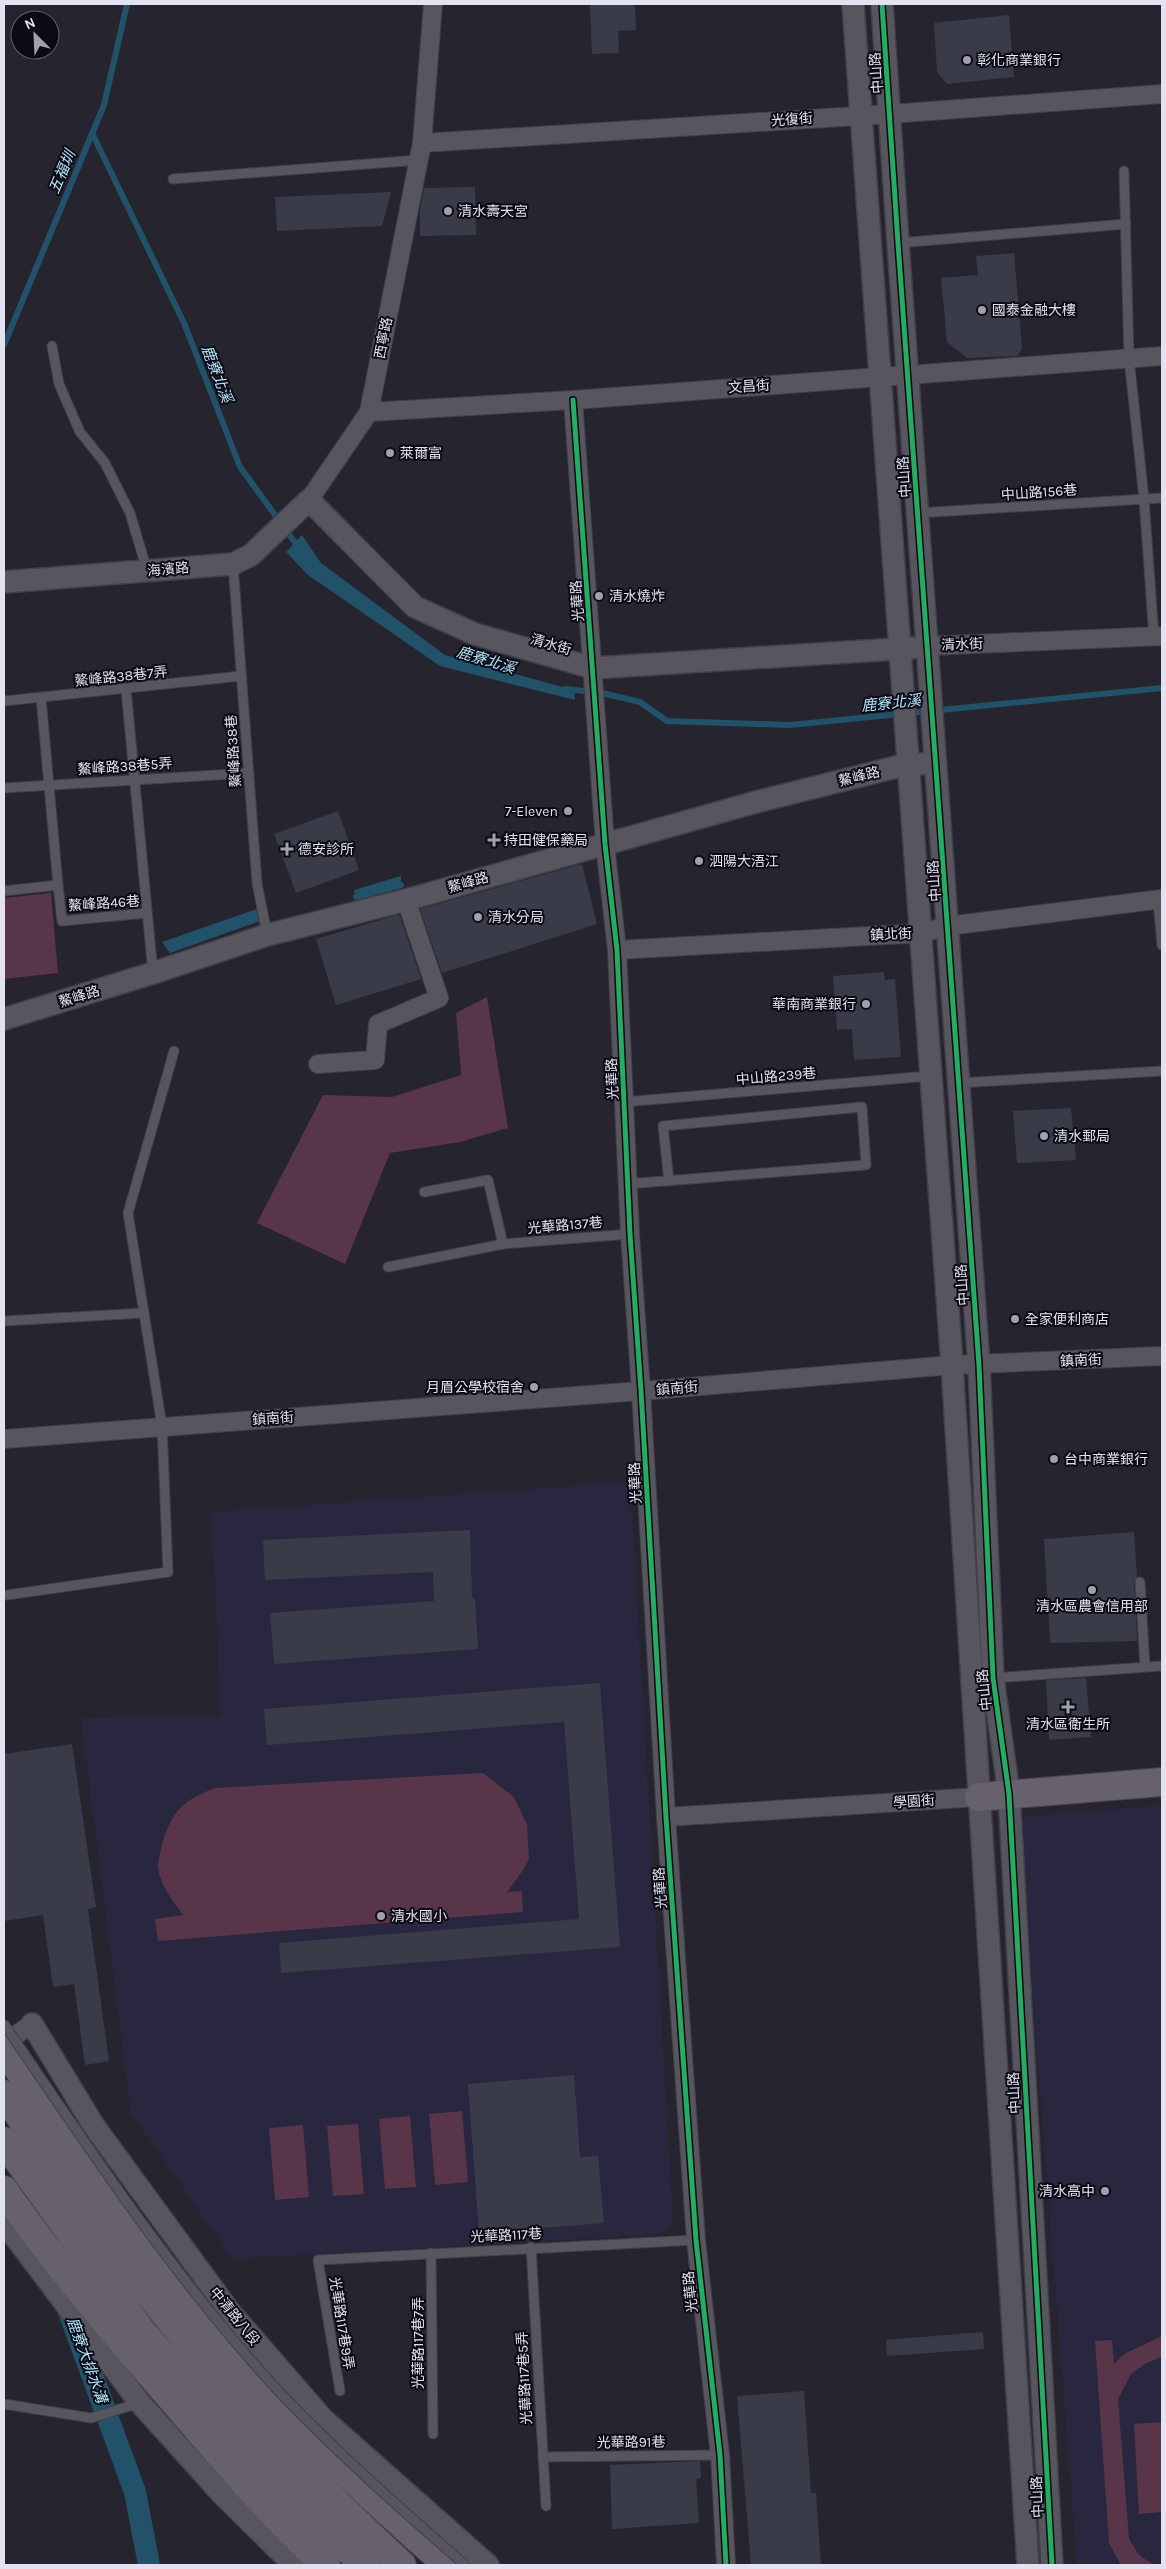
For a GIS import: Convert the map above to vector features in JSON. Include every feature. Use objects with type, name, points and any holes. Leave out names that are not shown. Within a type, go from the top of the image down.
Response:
[{"type":"main road","name":"學園街","points":[[979,1797],[1162,1782]]},
{"type":"main road","points":[[4,2049],[124,2220],[194,2311],[279,2409],[371,2498],[448,2565]]},
{"type":"main road","points":[[4,2094],[142,2285],[255,2419],[353,2520],[402,2565]]},
{"type":"main road","points":[[4,2141],[142,2332],[230,2432],[302,2507],[365,2565]]},
{"type":"main road","points":[[4,2190],[95,2308],[161,2387],[303,2545],[326,2565]]},
{"type":"street","name":"西寧路","points":[[309,500],[369,412],[422,143],[433,4]]},
{"type":"street","name":"中山路","points":[[853,4],[881,376],[899,650],[922,932],[929,1076],[952,1365],[1028,2565]]},
{"type":"street","name":"中山路","points":[[882,4],[958,1083],[980,1365],[993,1678],[1008,1794],[1052,2565]]},
{"type":"street","name":"光復街","points":[[422,143],[860,114],[890,114],[1162,94]]},
{"type":"street","name":"文昌街","points":[[369,412],[573,400],[1162,356]]},
{"type":"street","name":"光華路","points":[[573,400],[604,844],[617,950],[627,1184],[642,1391],[666,1817],[696,2240],[720,2455],[726,2565]]},
{"type":"street","name":"海濱路","points":[[4,582],[233,564],[251,555],[309,500]]},
{"type":"street","name":"清水街","points":[[309,500],[414,607],[475,634],[593,668],[899,650],[927,646],[1158,637]]},
{"type":"street","name":"鰲峰路","points":[[4,1018],[154,973],[267,935],[406,900],[756,802],[908,764],[936,763]]},
{"type":"street","points":[[318,1064],[375,1060],[378,1024],[439,998],[406,900]]},
{"type":"street","name":"鎮北街","points":[[617,950],[922,932],[948,926],[1160,900]]},
{"type":"street","name":"鎮南街","points":[[4,1439],[642,1391],[952,1365],[1162,1356]]},
{"type":"street","name":"學園街","points":[[666,1817],[979,1797]]},
{"type":"street","points":[[4,2043],[32,2024]]},
{"type":"street","name":"中清路八段","points":[[32,2024],[94,2126],[230,2312],[323,2419],[488,2565]]},
{"type":"street","points":[[4,2222],[140,2402],[222,2494],[294,2565]]},
{"type":"lane","points":[[173,179],[419,160]]},
{"type":"lane","points":[[1124,171],[1129,358],[1158,637]]},
{"type":"lane","points":[[898,243],[1126,224]]},
{"type":"lane","points":[[52,346],[58,384],[80,432],[105,463],[130,513],[147,571]]},
{"type":"lane","name":"中山路156巷","points":[[918,513],[1162,498]]},
{"type":"lane","name":"鰲峰路38巷","points":[[233,564],[257,884],[267,935]]},
{"type":"lane","name":"鰲峰路38巷7弄","points":[[4,701],[241,676]]},
{"type":"lane","points":[[126,689],[147,913]]},
{"type":"lane","points":[[41,698],[58,885]]},
{"type":"lane","name":"鰲峰路38巷5弄","points":[[4,788],[248,772]]},
{"type":"lane","name":"鰲峰路46巷","points":[[4,891],[58,885],[62,921],[147,913],[154,973]]},
{"type":"lane","points":[[1160,900],[1162,945]]},
{"type":"lane","points":[[7,1595],[168,1572],[162,1426],[128,1214],[174,1052]]},
{"type":"lane","points":[[958,1083],[1162,1071]]},
{"type":"lane","name":"中山路239巷","points":[[624,1102],[929,1076]]},
{"type":"lane","points":[[627,1184],[669,1181],[866,1165],[862,1107],[663,1126],[669,1181]]},
{"type":"lane","points":[[424,1192],[488,1180],[503,1244]]},
{"type":"lane","name":"光華路137巷","points":[[388,1267],[503,1244],[630,1234]]},
{"type":"lane","points":[[4,1321],[144,1313]]},
{"type":"lane","points":[[1140,1582],[1145,1667]]},
{"type":"lane","points":[[993,1678],[1162,1666]]},
{"type":"lane","points":[[4,2024],[174,2267],[285,2397],[381,2492],[464,2565]]},
{"type":"lane","points":[[4,2202],[180,2424],[226,2475],[316,2565]]},
{"type":"lane","name":"光華路117巷","points":[[318,2260],[431,2252],[696,2240]]},
{"type":"lane","name":"光華路117巷5弄","points":[[531,2247],[546,2506]]},
{"type":"lane","name":"光華路117巷7弄","points":[[431,2252],[433,2434]]},
{"type":"lane","name":"光華路117巷9弄","points":[[318,2260],[340,2391]]},
{"type":"lane","points":[[4,2404],[91,2418],[140,2402]]},
{"type":"lane","name":"光華路91巷","points":[[543,2457],[720,2455]]},
{"type":"shaded area","points":[[51,893],[58,973],[4,979],[4,898]]},
{"type":"shaded area","points":[[487,997],[508,1128],[460,1142],[390,1153],[345,1264],[257,1223],[323,1095],[392,1097],[461,1075],[456,1013]]},
{"type":"shaded area","name":"清水國小","points":[[630,1482],[673,2221],[663,2234],[233,2259],[131,2113],[81,1718],[221,1717],[212,1512]]},
{"type":"shaded area","points":[[483,1773],[514,1797],[527,1825],[529,1859],[507,1892],[522,1891],[523,1912],[158,1941],[155,1919],[183,1915],[159,1874],[158,1861],[163,1841],[171,1821],[181,1807],[195,1797],[214,1788]]},
{"type":"shaded area","name":"清水高中","points":[[1162,1805],[1162,2565],[1077,2565],[1019,1817]]},
{"type":"shaded area","points":[[462,2111],[468,2182],[435,2185],[429,2114]]},
{"type":"shaded area","points":[[410,2116],[416,2187],[385,2189],[379,2119]]},
{"type":"shaded area","points":[[358,2124],[364,2194],[333,2196],[327,2126]]},
{"type":"shaded area","points":[[303,2125],[309,2197],[275,2200],[269,2128]]},
{"type":"shaded area","points":[[1162,2336],[1162,2357],[1146,2363],[1131,2374],[1118,2399],[1129,2539],[1139,2555],[1154,2565],[1121,2565],[1109,2543],[1095,2341],[1112,2340],[1114,2364],[1124,2354]]},
{"type":"shaded area","points":[[1162,2422],[1162,2512],[1139,2514],[1134,2424]]},
{"type":"water","points":[[302,535],[321,563],[445,655],[574,690],[575,700],[440,666],[308,575],[286,552]]},
{"type":"water","points":[[401,876],[401,885],[356,897],[354,890]]},
{"type":"water","points":[[257,909],[260,921],[170,953],[162,942]]},
{"type":"building","points":[[590,4],[635,4],[636,30],[618,31],[619,53],[592,54]]},
{"type":"building","points":[[1009,15],[1014,77],[947,84],[937,72],[934,23]]},
{"type":"building","name":"清水壽天宮","points":[[475,187],[476,235],[420,236],[420,209],[424,188]]},
{"type":"building","points":[[391,192],[382,226],[277,231],[275,197]]},
{"type":"building","name":"國泰金融大樓","points":[[1014,253],[1022,349],[1017,356],[967,358],[947,342],[941,278],[978,275],[976,256]]},
{"type":"building","points":[[338,811],[359,870],[296,893],[274,834]]},
{"type":"building","points":[[582,864],[597,924],[442,973],[420,909]]},
{"type":"building","points":[[397,915],[400,916],[421,979],[336,1005],[316,939]]},
{"type":"building","name":"華南商業銀行","points":[[884,972],[885,980],[895,979],[901,1057],[854,1060],[852,1029],[837,1030],[833,976]]},
{"type":"building","name":"清水郵局","points":[[1071,1108],[1076,1160],[1017,1163],[1013,1111]]},
{"type":"building","points":[[470,1530],[472,1598],[475,1598],[478,1649],[274,1664],[270,1613],[434,1601],[433,1572],[265,1580],[263,1540]]},
{"type":"building","name":"清水區農會信用部","points":[[1134,1532],[1137,1577],[1134,1582],[1137,1641],[1050,1643],[1044,1539]]},
{"type":"building","name":"清水區衛生所","points":[[1086,1678],[1091,1737],[1049,1740],[1046,1680]]},
{"type":"building","points":[[600,1683],[620,1947],[281,1973],[279,1943],[579,1919],[564,1722],[267,1745],[264,1709]]},
{"type":"building","points":[[72,1744],[96,1907],[88,1909],[109,2061],[85,2065],[74,1984],[53,1987],[43,1915],[4,1921],[4,1754]]},
{"type":"building","points":[[574,2075],[580,2157],[598,2156],[604,2223],[479,2233],[468,2084]]},
{"type":"building","points":[[983,2332],[984,2349],[887,2356],[886,2340]]},
{"type":"building","points":[[804,2391],[811,2493],[816,2493],[821,2565],[751,2565],[737,2396]]},
{"type":"building","points":[[700,2461],[701,2478],[696,2479],[699,2523],[612,2529],[610,2465]]},
{"type":"waterway","name":"五福圳","points":[[4,345],[104,105],[127,4]]},
{"type":"waterway","name":"鹿寮北溪","points":[[92,133],[184,323],[240,467],[299,548]]},
{"type":"waterway","name":"鹿寮北溪","points":[[566,689],[602,693],[640,702],[667,721],[790,725],[1162,688]]},
{"type":"waterway","points":[[356,897],[401,885]]},
{"type":"waterway","name":"鹿寮大排水溝","points":[[69,2312],[135,2492],[149,2565]]},
{"type":"cycle path","points":[[882,4],[979,1365],[993,1678],[1009,1794],[1052,2565]]},
{"type":"cycle path","points":[[573,400],[605,844],[617,950],[630,1234],[666,1817],[696,2240],[720,2455],[726,2565]]},
{"type":"place","name":"彰化商業銀行","points":[[967,60]]},
{"type":"place","name":"清水壽天宮","points":[[448,211]]},
{"type":"place","name":"國泰金融大樓","points":[[982,310]]},
{"type":"place","name":"萊爾富","points":[[390,453]]},
{"type":"place","name":"清水燒炸","points":[[599,596]]},
{"type":"place","name":"7-Eleven","points":[[568,811]]},
{"type":"place","name":"持田健保藥局","points":[[494,840]]},
{"type":"place","name":"德安診所","points":[[287,849]]},
{"type":"place","name":"泗陽大浯江","points":[[699,861]]},
{"type":"place","name":"清水分局","points":[[478,917]]},
{"type":"place","name":"華南商業銀行","points":[[866,1004]]},
{"type":"place","name":"清水郵局","points":[[1044,1136]]},
{"type":"place","name":"全家便利商店","points":[[1015,1319]]},
{"type":"place","name":"月眉公學校宿舍","points":[[534,1387]]},
{"type":"place","name":"台中商業銀行","points":[[1054,1459]]},
{"type":"place","name":"清水區農會信用部","points":[[1092,1590]]},
{"type":"place","name":"清水區衛生所","points":[[1068,1707]]},
{"type":"place","name":"清水國小","points":[[381,1916]]},
{"type":"place","name":"清水高中","points":[[1105,2191]]}]
